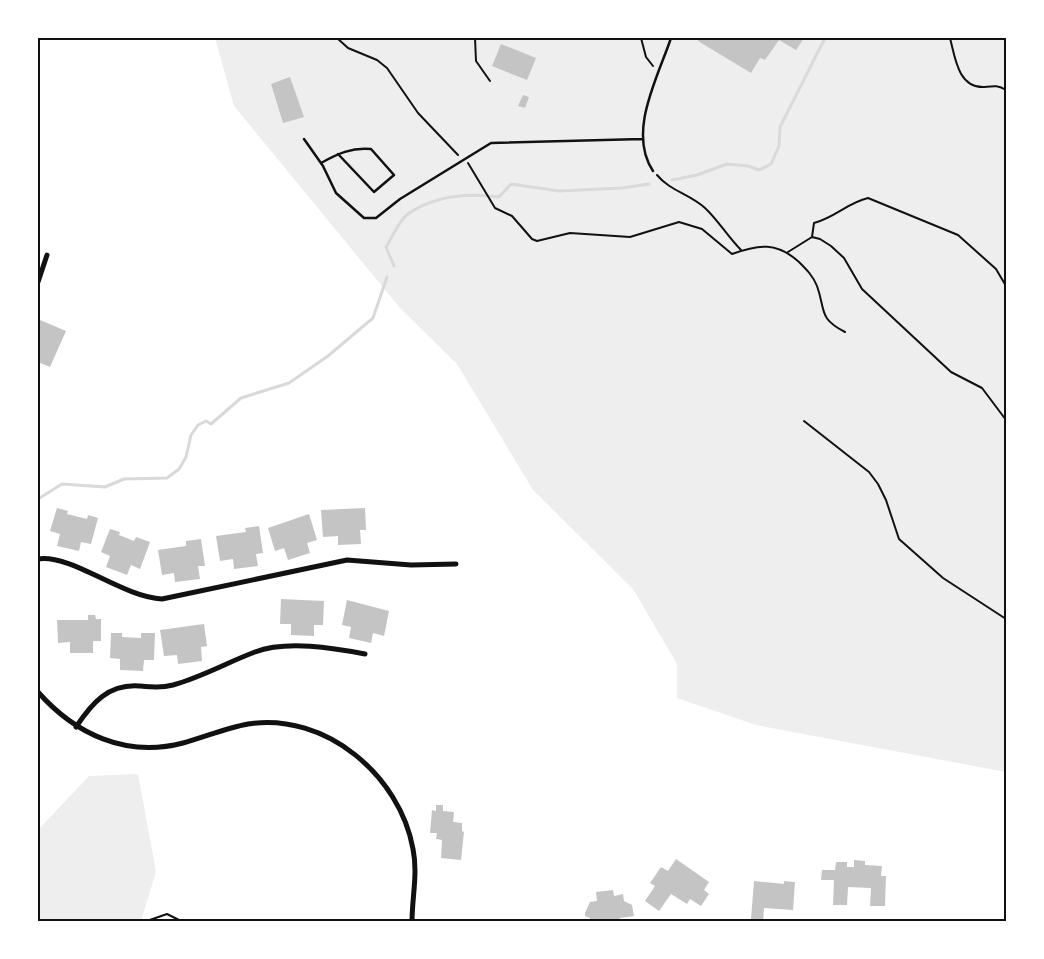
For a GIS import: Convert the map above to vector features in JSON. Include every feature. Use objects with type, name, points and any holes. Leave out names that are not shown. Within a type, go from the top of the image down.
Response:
[{"type":"street","points":[[38,282],[47,254]]},
{"type":"street","points":[[38,559],[60,561],[140,595],[162,599],[347,560],[411,565],[456,564]]},
{"type":"street","points":[[76,726],[91,704],[109,691],[128,686],[153,688],[174,685],[260,650],[329,647],[365,654]]},
{"type":"street","points":[[38,692],[60,716],[89,735],[120,745],[153,748],[184,743],[232,728],[265,723],[305,729],[341,745],[371,768],[386,786],[404,817],[415,864],[412,922]]},
{"type":"lane","points":[[653,171],[644,154],[642,139],[643,120],[671,38]]},
{"type":"lane","points":[[304,139],[320,163],[336,193],[364,218],[376,218],[400,199],[491,144],[642,139]]},
{"type":"lane","points":[[320,163],[338,154],[358,147],[371,148],[394,175],[374,192],[338,154]]},
{"type":"path","points":[[337,38],[348,48],[377,60],[387,68],[418,113],[469,164],[495,208],[512,216],[532,239],[536,241],[570,233],[630,237],[679,222],[702,229],[726,251],[732,254],[758,246],[776,247],[788,252],[811,274],[818,287],[824,316],[830,325],[845,332]]},
{"type":"path","points":[[475,38],[476,61],[490,80]]},
{"type":"path","points":[[641,38],[646,57],[653,65],[656,82]]},
{"type":"path","points":[[950,38],[959,69],[969,84],[974,86],[1000,86],[1006,90]]},
{"type":"path","points":[[653,171],[666,186],[695,200],[707,210],[725,235],[741,250]]},
{"type":"path","points":[[812,237],[814,223],[829,219],[850,204],[868,198],[958,235],[988,260],[1006,286]]},
{"type":"path","points":[[788,252],[812,237],[832,246],[844,258],[862,289],[951,372],[982,388],[1006,420]]},
{"type":"path","points":[[804,421],[869,472],[886,500],[899,539],[943,578],[1006,619]]},
{"type":"path","points":[[144,922],[167,914],[182,922]]},
{"type":"shaded area","points":[[215,38],[1006,38],[1006,772],[756,725],[677,698],[677,664],[633,589],[533,490],[457,364],[400,308],[234,106]]},
{"type":"shaded area","points":[[138,774],[156,872],[141,921],[38,921],[38,830],[89,776]]},
{"type":"building","points":[[700,38],[804,38],[796,50],[779,40],[765,60],[760,58],[751,73],[698,41]]},
{"type":"building","points":[[501,44],[536,58],[527,80],[492,66]]},
{"type":"building","points":[[290,77],[304,117],[283,123],[271,84]]},
{"type":"building","points":[[523,95],[529,97],[525,108],[518,106]]},
{"type":"building","points":[[40,320],[66,331],[50,367],[38,362],[38,325]]},
{"type":"building","points":[[57,508],[68,511],[67,514],[87,519],[88,515],[98,518],[91,544],[81,542],[79,551],[57,546],[60,534],[50,531]]},
{"type":"building","points":[[365,508],[366,530],[360,530],[361,544],[338,545],[338,536],[323,537],[321,510]]},
{"type":"building","points":[[309,514],[317,540],[307,543],[310,553],[288,560],[284,548],[275,551],[268,528]]},
{"type":"building","points":[[259,526],[263,553],[256,554],[258,566],[234,569],[233,559],[220,561],[216,536],[246,532],[245,528]]},
{"type":"building","points":[[110,529],[120,532],[119,535],[134,541],[136,537],[150,542],[140,569],[131,565],[127,575],[106,567],[110,556],[101,552]]},
{"type":"building","points":[[201,539],[205,566],[198,566],[200,579],[175,582],[174,573],[162,575],[158,550],[186,546],[186,541]]},
{"type":"building","points":[[281,599],[324,601],[323,625],[314,625],[314,636],[291,635],[291,624],[280,624]]},
{"type":"building","points":[[347,600],[389,611],[384,636],[373,633],[371,643],[349,638],[351,627],[342,625]]},
{"type":"building","points":[[88,615],[95,615],[96,619],[101,619],[101,641],[93,641],[93,653],[70,653],[70,642],[58,643],[57,620],[88,620]]},
{"type":"building","points":[[204,624],[207,646],[201,647],[202,661],[178,664],[177,655],[164,656],[160,630]]},
{"type":"building","points":[[111,633],[122,633],[122,637],[141,638],[141,633],[155,633],[154,660],[144,660],[143,671],[120,670],[120,659],[110,658]]},
{"type":"building","points":[[436,805],[443,805],[443,811],[454,812],[453,822],[462,823],[462,831],[464,832],[461,860],[441,858],[442,840],[436,839],[437,833],[430,833],[432,810],[436,811]]},
{"type":"building","points":[[676,859],[709,882],[704,890],[709,894],[701,906],[690,899],[687,904],[671,894],[659,911],[645,901],[655,886],[650,883],[661,867],[668,871]]},
{"type":"building","points":[[854,860],[865,861],[865,865],[882,866],[881,876],[886,876],[885,906],[870,906],[871,888],[848,887],[847,905],[833,905],[834,880],[821,880],[822,870],[835,870],[836,862],[847,862],[847,867],[854,867]]},
{"type":"building","points":[[754,881],[784,884],[784,881],[795,882],[793,910],[764,908],[763,922],[751,919]]},
{"type":"building","points":[[613,890],[614,896],[623,894],[624,901],[632,905],[634,916],[620,918],[618,922],[589,922],[590,918],[585,916],[585,913],[590,902],[597,901],[596,892]]},
{"type":"waterway","points":[[672,180],[697,175],[727,164],[748,166],[759,170],[771,164],[779,146],[780,127],[825,38]]},
{"type":"waterway","points":[[394,266],[386,247],[405,217],[429,203],[463,196],[499,197],[511,184],[559,191],[622,188],[649,184]]},
{"type":"waterway","points":[[38,499],[62,484],[105,487],[124,479],[167,478],[179,469],[186,457],[191,435],[198,425],[206,421],[211,424],[241,398],[289,383],[328,356],[373,318],[387,277]]}]
